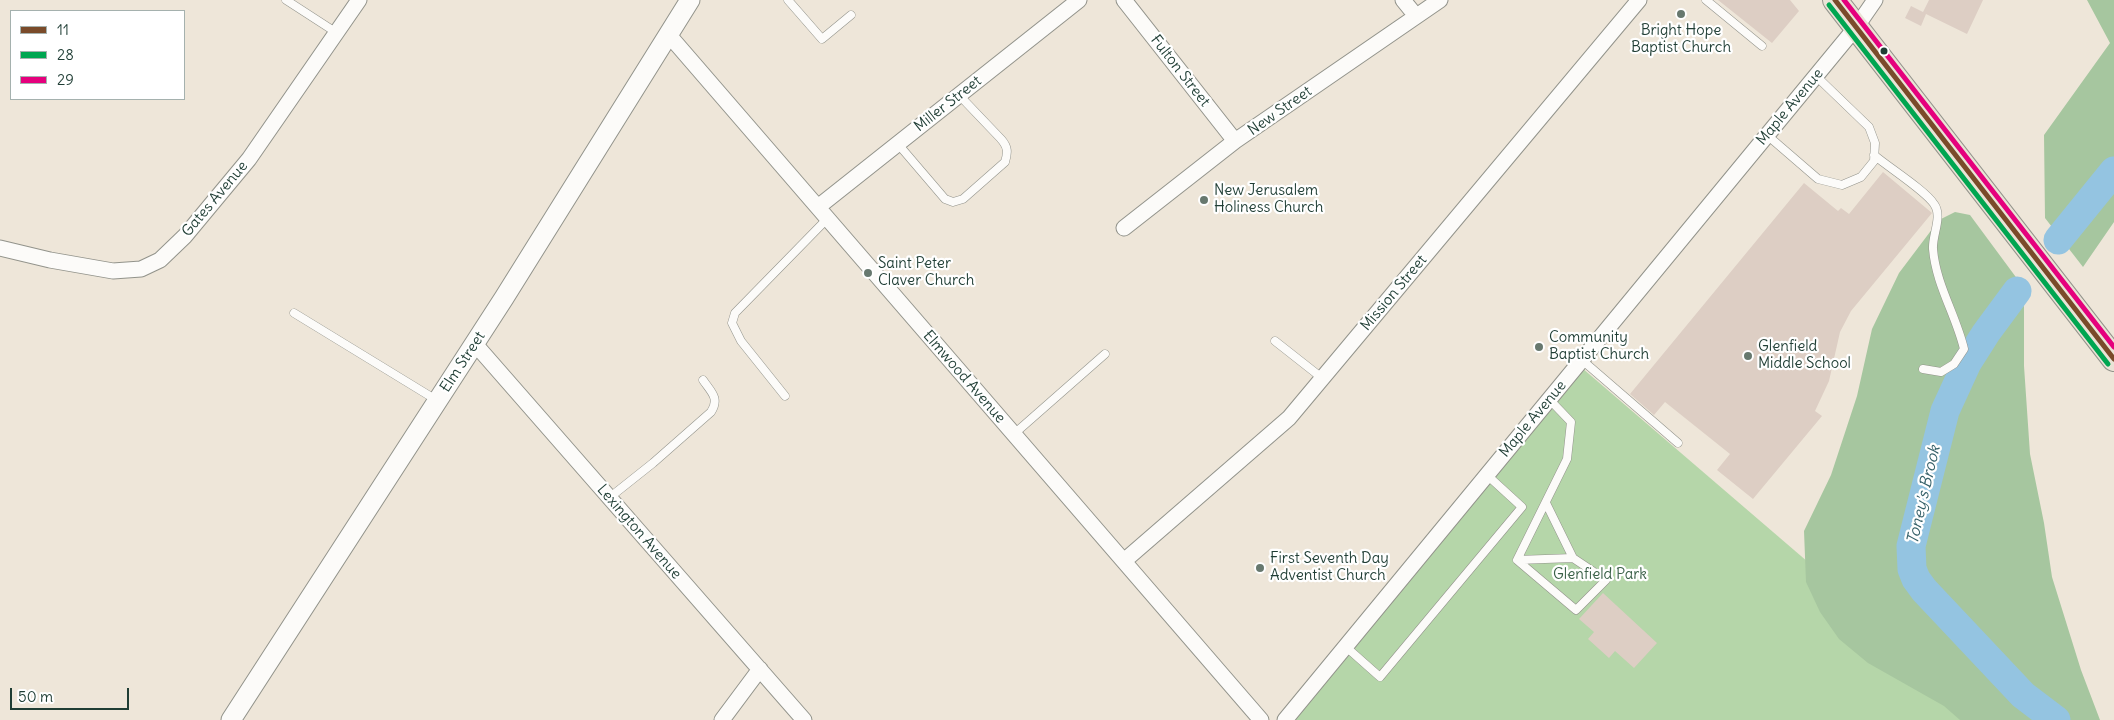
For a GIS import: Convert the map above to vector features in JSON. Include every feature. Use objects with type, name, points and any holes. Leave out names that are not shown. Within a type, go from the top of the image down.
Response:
[{"type":"main road","points":[[1835,0],[2114,359]]},
{"type":"street","name":"Gates Avenue","points":[[0,248],[50,260],[113,271],[141,269],[160,260],[185,236],[249,159],[359,0]]},
{"type":"street","name":"Elm Street","points":[[231,720],[475,344],[690,0]]},
{"type":"street","name":"Miller Street","points":[[822,213],[898,144],[1079,0]]},
{"type":"street","name":"Fulton Street","points":[[1124,0],[1235,142]]},
{"type":"street","points":[[1403,0],[1416,16]]},
{"type":"street","name":"New Street","points":[[1124,228],[1235,142],[1440,0]]},
{"type":"street","name":"Mission Street","points":[[1124,562],[1289,418],[1639,0]]},
{"type":"street","name":"Maple Avenue","points":[[1285,720],[1857,26],[1875,0]]},
{"type":"street","name":"Elmwood Avenue","points":[[668,34],[1261,720]]},
{"type":"street","name":"Lexington Avenue","points":[[475,344],[804,720]]},
{"type":"street","points":[[722,720],[760,669]]},
{"type":"lane","points":[[286,0],[337,33]]},
{"type":"lane","points":[[788,0],[822,39],[851,15]]},
{"type":"lane","points":[[1706,0],[1762,46]]},
{"type":"lane","points":[[1767,135],[1818,179],[1842,185],[1861,177],[1874,161],[1875,143],[1868,127],[1816,76]]},
{"type":"lane","points":[[898,144],[945,199],[953,202],[964,199],[1005,162],[1008,153],[1007,146],[959,95]]},
{"type":"lane","points":[[1874,156],[1924,194],[1934,203],[1938,211],[1932,248],[1938,277],[1959,327],[1964,348],[1954,364],[1941,372],[1923,369]]},
{"type":"lane","points":[[785,396],[741,341],[732,323],[735,312],[822,213]]},
{"type":"lane","points":[[294,312],[438,401]]},
{"type":"lane","points":[[1275,341],[1322,378]]},
{"type":"lane","points":[[1014,434],[1105,354]]},
{"type":"lane","points":[[1582,360],[1678,442]]},
{"type":"lane","points":[[610,498],[711,412],[716,404],[715,397],[703,380]]},
{"type":"lane","points":[[1517,560],[1567,459],[1571,422],[1549,399]]},
{"type":"lane","points":[[1345,646],[1380,678],[1522,507],[1487,475]]},
{"type":"lane","points":[[1517,560],[1576,610],[1606,580],[1573,558],[1546,504]]},
{"type":"lane","points":[[1517,560],[1573,558]]},
{"type":"green space","points":[[2087,0],[2114,0],[2114,222],[2083,267],[2045,218],[2044,135],[2110,43]]},
{"type":"green space","points":[[1955,212],[1970,215],[2021,284],[2024,307],[2024,366],[2030,454],[2044,523],[2052,577],[2081,670],[2100,720],[1960,720],[1944,706],[1868,663],[1839,639],[1820,612],[1806,582],[1804,531],[1831,475],[1857,396],[1872,329],[1899,273],[1939,220]]},
{"type":"green space","name":"Glenfield Park","points":[[1582,368],[1992,720],[1291,720]]},
{"type":"building","points":[[1718,0],[1790,0],[1799,11],[1772,43]]},
{"type":"building","points":[[1929,0],[1983,0],[1967,34],[1926,14],[1921,26],[1905,18],[1911,6],[1923,12]]},
{"type":"building","name":"Glenfield Middle School","points":[[1883,172],[1932,213],[1851,311],[1840,332],[1829,381],[1815,411],[1822,416],[1753,499],[1717,470],[1730,454],[1665,402],[1654,415],[1630,394],[1804,183],[1838,211],[1841,208],[1849,214]]},
{"type":"building","points":[[1603,593],[1657,643],[1634,668],[1615,651],[1609,658],[1588,639],[1594,632],[1579,619]]},
{"type":"waterway","name":"Toney's Brook","points":[[2058,240],[2114,171]]},
{"type":"waterway","name":"Toney's Brook","points":[[2017,291],[1986,333],[1967,363],[1945,411],[1911,546],[1912,569],[1924,590],[2023,695],[2056,720]]},
{"type":"transit line","name":"11","points":[[1835,0],[2114,359]]},
{"type":"transit line","name":"29","points":[[1844,0],[2114,347]]},
{"type":"transit line","name":"28","points":[[1829,5],[2108,364]]},
{"type":"place","name":"Bright Hope Baptist Church","points":[[1681,14]]},
{"type":"place","name":"New Jerusalem Holiness Church","points":[[1204,200]]},
{"type":"place","name":"Saint Peter Claver Church","points":[[868,273]]},
{"type":"place","name":"Community Baptist Church","points":[[1539,347]]},
{"type":"place","name":"Glenfield Middle School","points":[[1748,356]]},
{"type":"place","name":"First Seventh Day Adventist Church","points":[[1260,568]]}]
